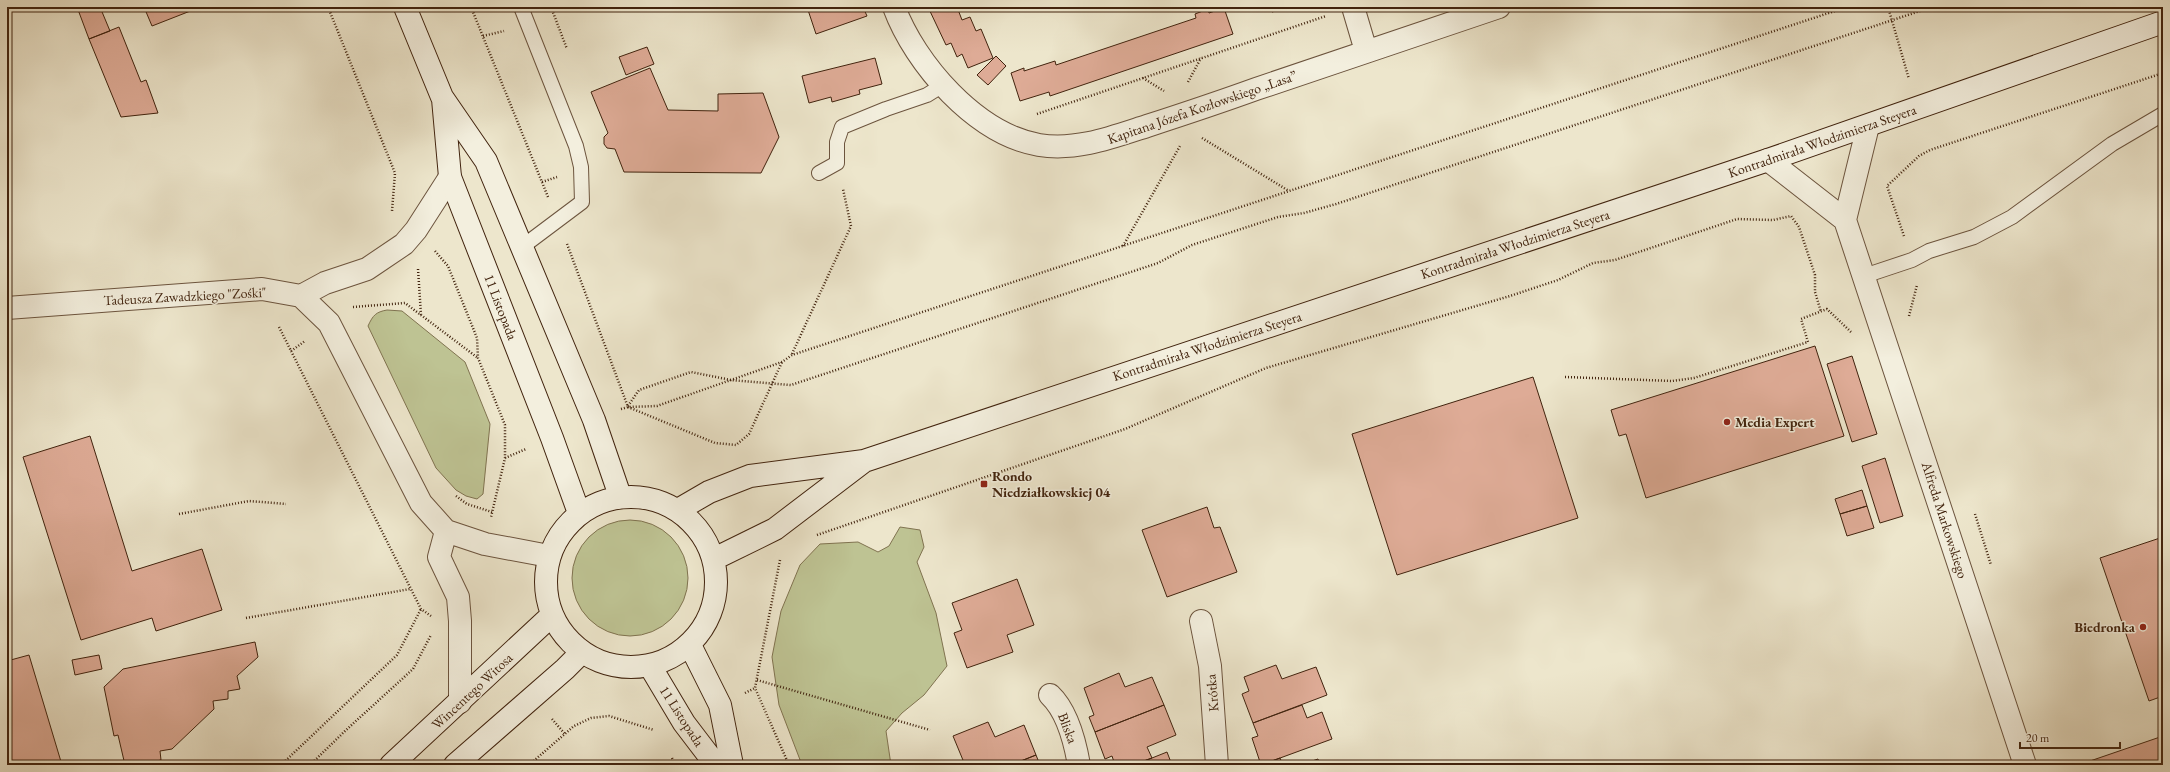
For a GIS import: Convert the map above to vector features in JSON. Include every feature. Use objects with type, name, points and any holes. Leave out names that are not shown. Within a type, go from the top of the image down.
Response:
[{"type":"street","name":"11 Listopada","points":[[405,7],[442,97],[486,161],[594,420],[620,496]]},
{"type":"street","name":"Kapitana Józefa Kozłowskiego „Lasa”","points":[[894,7],[906,34],[924,63],[943,84],[982,120],[1010,136],[1039,145],[1067,146],[1096,142],[1169,119],[1499,7]]},
{"type":"street","points":[[1353,7],[1366,51]]},
{"type":"street","name":"Kontradmirała Włodzimierza Steyera","points":[[678,510],[709,492],[750,476],[864,461],[1768,160],[2163,22]]},
{"type":"street","name":"11 Listopada","points":[[442,97],[450,177],[552,438],[579,513]]},
{"type":"street","points":[[1768,160],[1845,220],[1868,126]]},
{"type":"street","points":[[450,177],[416,230],[404,244],[368,269],[325,283],[301,296],[329,323],[421,503],[446,531],[485,544],[549,556]]},
{"type":"street","name":"Alfreda Markowskiego","points":[[1845,220],[2025,765]]},
{"type":"street","name":"Tadeusza Zawadzkiego \"Zośki\"","points":[[7,308],[262,289],[301,296]]},
{"type":"street","name":"Kontradmirała Włodzimierza Steyera","points":[[714,559],[775,529],[864,461]]},
{"type":"street","points":[[620,496],[650,498],[678,510],[701,531],[714,559],[717,582],[714,605],[704,627],[690,645],[671,658],[650,666],[626,668],[603,663],[582,652],[564,636],[552,615],[545,585],[549,556],[561,532],[579,513],[598,502],[620,496]]},
{"type":"street","points":[[446,531],[439,557],[458,597],[460,702]]},
{"type":"street","name":"Wincentego Witosa","points":[[391,765],[552,615]]},
{"type":"street","name":"Krótka","points":[[1201,621],[1210,666],[1217,765]]},
{"type":"street","name":"11 Listopada","points":[[690,645],[720,705],[732,765]]},
{"type":"street","points":[[455,765],[582,652]]},
{"type":"street","name":"11 Listopada","points":[[650,666],[684,723],[716,765]]},
{"type":"street","name":"Bliska","points":[[1050,695],[1058,703],[1076,749],[1079,765]]},
{"type":"lane","points":[[521,7],[576,146],[581,167],[582,202],[522,247]]},
{"type":"lane","points":[[819,173],[837,163],[837,142],[842,126],[927,95],[943,84]]},
{"type":"lane","points":[[1864,276],[1912,260],[1930,251],[1974,237],[2012,217],[2112,144],[2163,114]]},
{"type":"path","points":[[328,7],[394,173],[392,211],[416,230],[448,266],[477,338],[478,358],[505,424]]},
{"type":"path","points":[[471,7],[558,220],[628,406],[715,443],[736,445],[749,434],[782,362]]},
{"type":"path","points":[[628,406],[657,406],[782,362],[792,355],[1846,7]]},
{"type":"path","points":[[1888,7],[1911,86]]},
{"type":"path","points":[[628,406],[639,390],[690,372],[731,380],[772,385],[791,385],[1158,263],[1192,245],[1278,217],[1304,213],[1336,204],[1932,7]]},
{"type":"path","points":[[1031,116],[1330,15]]},
{"type":"path","points":[[1186,86],[1201,58]]},
{"type":"path","points":[[1910,321],[1908,314],[1919,278],[1887,186],[1919,156],[1930,150],[2163,73]]},
{"type":"path","points":[[1143,78],[1167,92]]},
{"type":"path","points":[[1196,134],[1289,191]]},
{"type":"path","points":[[1122,246],[1182,144]]},
{"type":"path","points":[[792,355],[851,226],[837,163]]},
{"type":"path","points":[[815,536],[1125,429],[1266,368],[1510,296],[1558,280],[1593,263],[1615,260],[1737,219],[1773,220],[1790,216],[1800,227],[1815,275],[1815,292],[1821,312]]},
{"type":"path","points":[[291,351],[352,307],[406,303],[478,358]]},
{"type":"path","points":[[1565,377],[1672,381],[1694,378],[1808,342],[1801,319],[1827,309],[1851,332],[1853,339]]},
{"type":"path","points":[[279,327],[410,589],[421,609],[432,617]]},
{"type":"path","points":[[180,514],[249,501],[286,504]]},
{"type":"path","points":[[1973,510],[1994,572]]},
{"type":"path","points":[[782,555],[755,688],[789,765]]},
{"type":"path","points":[[246,618],[410,589]]},
{"type":"path","points":[[281,765],[397,656],[421,609]]},
{"type":"path","points":[[310,765],[413,669],[435,628]]},
{"type":"path","points":[[757,680],[930,730]]},
{"type":"path","points":[[529,765],[574,726],[591,718],[609,716],[656,731]]},
{"type":"path","points":[[670,752],[675,765]]},
{"type":"green space","points":[[387,310],[402,311],[465,362],[490,424],[483,494],[477,499],[466,496],[456,490],[436,468],[368,326],[375,315]]},
{"type":"green space","points":[[630,520],[652,524],[671,537],[684,556],[688,578],[684,600],[671,619],[652,632],[630,636],[608,632],[589,619],[576,600],[572,578],[576,556],[589,537],[608,524]]},
{"type":"green space","points":[[900,527],[920,530],[924,547],[917,562],[936,613],[947,666],[924,695],[902,713],[886,731],[891,765],[802,765],[779,705],[772,657],[781,611],[800,565],[820,544],[858,542],[878,552],[889,546]]},
{"type":"building","points":[[77,7],[100,7],[110,31],[89,39]]},
{"type":"building","points":[[144,7],[198,7],[198,8],[152,26]]},
{"type":"building","points":[[807,7],[863,7],[867,16],[816,34]]},
{"type":"building","points":[[928,7],[957,7],[962,20],[970,17],[976,31],[981,29],[993,58],[968,68],[962,54],[957,57],[951,43],[946,45]]},
{"type":"building","points":[[1270,7],[1290,7],[1272,12]]},
{"type":"building","points":[[1224,8],[1233,34],[1050,96],[1049,92],[1020,101],[1011,73],[1024,68],[1024,71],[1055,61],[1056,65],[1196,18],[1195,14],[1208,9],[1209,13]]},
{"type":"building","points":[[119,27],[141,82],[146,80],[158,113],[121,117],[89,39]]},
{"type":"building","points":[[647,47],[654,64],[626,75],[619,57]]},
{"type":"building","points":[[996,56],[1006,66],[988,85],[977,75]]},
{"type":"building","points":[[875,58],[882,84],[859,90],[860,94],[832,102],[831,97],[809,103],[802,76]]},
{"type":"building","points":[[650,68],[668,110],[718,111],[718,94],[763,93],[779,137],[761,173],[624,172],[615,149],[607,148],[604,144],[604,137],[608,133],[591,92]]},
{"type":"building","name":"Media Expert","points":[[1815,346],[1844,436],[1646,498],[1626,434],[1619,436],[1611,410]]},
{"type":"building","points":[[1852,356],[1877,434],[1852,442],[1827,364]]},
{"type":"building","points":[[1533,377],[1578,518],[1397,575],[1352,434]]},
{"type":"building","points":[[90,436],[132,571],[202,549],[222,610],[156,631],[152,618],[81,640],[23,457]]},
{"type":"building","points":[[1885,458],[1903,516],[1880,523],[1862,466]]},
{"type":"building","points":[[1862,490],[1867,506],[1840,514],[1835,499]]},
{"type":"building","points":[[1867,506],[1874,528],[1847,536],[1840,514]]},
{"type":"building","points":[[1207,507],[1214,528],[1220,527],[1237,572],[1167,597],[1142,530]]},
{"type":"building","name":"Biedronka","points":[[2163,537],[2163,696],[2149,701],[2100,558]]},
{"type":"building","points":[[1017,579],[1034,625],[1007,635],[1013,652],[967,668],[954,633],[962,630],[952,603]]},
{"type":"building","points":[[255,642],[258,657],[237,676],[240,689],[228,691],[228,699],[213,701],[214,709],[172,749],[160,751],[161,760],[138,765],[125,765],[118,735],[114,736],[104,687],[123,669]]},
{"type":"building","points":[[29,655],[62,765],[9,765],[7,759],[7,661]]},
{"type":"building","points":[[99,655],[102,669],[75,675],[72,660]]},
{"type":"building","points":[[1276,665],[1282,679],[1316,667],[1327,695],[1253,723],[1242,694],[1249,691],[1244,677]]},
{"type":"building","points":[[1119,673],[1125,687],[1152,677],[1164,705],[1095,732],[1089,717],[1094,715],[1084,688]]},
{"type":"building","points":[[1164,705],[1176,735],[1147,747],[1152,758],[1133,765],[1115,765],[1112,756],[1105,759],[1095,732]]},
{"type":"building","points":[[1302,705],[1307,718],[1322,712],[1332,739],[1261,765],[1252,738],[1258,736],[1253,723]]},
{"type":"building","points":[[988,722],[995,737],[1024,725],[1036,755],[1011,765],[965,765],[953,736]]},
{"type":"building","points":[[2163,736],[2163,765],[2091,765],[2090,761]]},
{"type":"building","points":[[1167,752],[1172,765],[1133,765],[1152,758]]},
{"type":"building","points":[[1036,755],[1040,765],[1011,765]]},
{"type":"building","points":[[1280,758],[1283,765],[1261,765]]},
{"type":"building","points":[[1318,759],[1320,765],[1300,765]]},
{"type":"place","name":"Media Expert","points":[[1727,422]]},
{"type":"place","name":"Rondo Niedziałkowskiej 04","points":[[984,484]]},
{"type":"place","name":"Biedronka","points":[[2143,627]]}]
